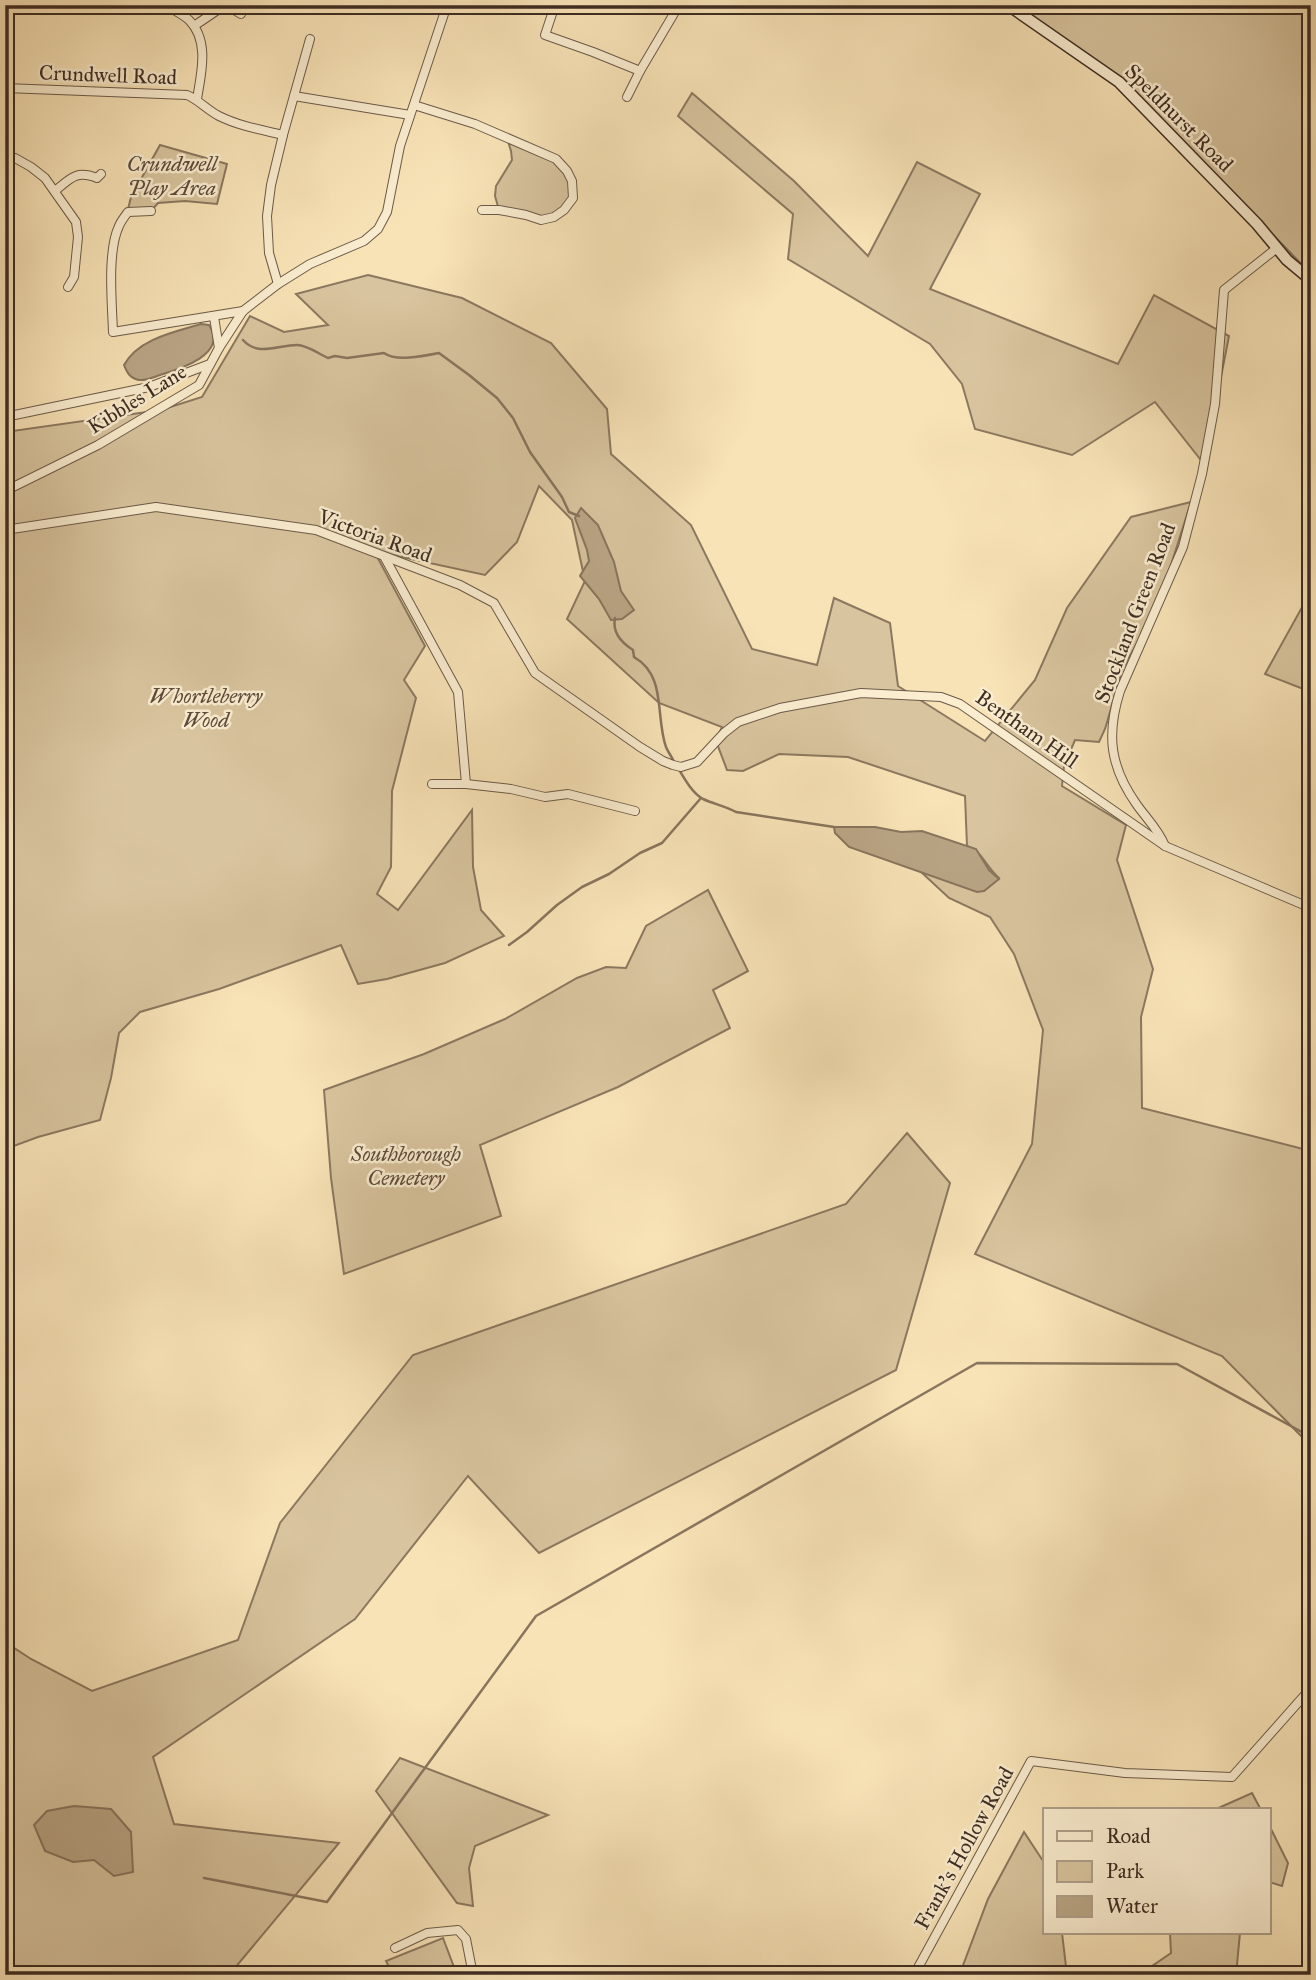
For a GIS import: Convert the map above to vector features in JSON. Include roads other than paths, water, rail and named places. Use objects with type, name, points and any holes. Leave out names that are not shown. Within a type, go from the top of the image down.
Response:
[{"type":"street","points":[[166,5],[187,18],[194,26],[202,46],[197,99]]},
{"type":"street","points":[[194,26],[226,5],[241,14]]},
{"type":"street","name":"Kibbles Lane","points":[[5,491],[98,445],[199,385],[243,311],[310,264],[364,241],[378,229],[387,212],[400,146],[447,5]]},
{"type":"street","points":[[555,5],[545,35],[640,71]]},
{"type":"street","name":"Speldhurst Road","points":[[1007,5],[1119,82],[1190,154],[1287,260],[1311,280]]},
{"type":"street","points":[[627,97],[676,8]]},
{"type":"street","points":[[278,285],[269,253],[267,216],[271,185],[310,39]]},
{"type":"street","name":"Crundwell Road","points":[[5,88],[178,94],[197,99],[214,113],[232,122],[283,135]]},
{"type":"street","points":[[294,96],[410,115]]},
{"type":"street","points":[[414,105],[475,124],[556,159],[572,181],[573,198],[564,210],[554,217],[541,220],[526,215],[482,210]]},
{"type":"street","points":[[5,158],[15,158],[45,178],[76,222],[78,237],[74,277],[68,287]]},
{"type":"street","points":[[55,191],[74,176],[84,173],[97,178],[102,174]]},
{"type":"street","points":[[151,211],[128,212],[114,240],[113,332],[243,311]]},
{"type":"street","name":"Stockland Green Road","points":[[1165,846],[1160,833],[1126,789],[1119,772],[1112,742],[1113,712],[1183,547],[1202,474],[1215,404],[1224,289],[1277,248]]},
{"type":"street","points":[[214,317],[219,348]]},
{"type":"street","points":[[5,417],[149,387],[210,364]]},
{"type":"street","name":"Victoria Road","points":[[5,530],[156,507],[316,530],[460,585],[494,603],[535,673],[663,761]]},
{"type":"street","points":[[385,558],[457,692],[466,784]]},
{"type":"street","name":"Bentham Hill","points":[[663,761],[681,766],[697,762],[738,722],[780,708],[861,693],[941,697],[960,704],[1165,846]]},
{"type":"street","points":[[432,784],[466,784],[511,789],[545,797],[568,794],[635,811]]},
{"type":"street","points":[[1165,846],[1311,908]]},
{"type":"street","name":"Frank's Hollow Road","points":[[914,1975],[1031,1760],[1125,1773],[1232,1777],[1311,1688]]},
{"type":"street","points":[[395,1948],[427,1933],[458,1930],[466,1939],[473,1975]]},
{"type":"water","points":[[201,324],[209,325],[213,344],[200,359],[179,369],[142,380],[128,373],[124,365],[138,349],[168,334]]},
{"type":"water","points":[[581,508],[598,525],[614,562],[621,591],[634,610],[622,619],[611,620],[599,599],[580,576],[589,561],[575,518]]},
{"type":"water","points":[[834,827],[922,831],[976,849],[989,870],[999,879],[984,891],[977,892],[849,847],[835,833]]},
{"type":"water","points":[[74,1806],[111,1809],[131,1832],[133,1872],[114,1876],[94,1860],[73,1862],[45,1851],[34,1825],[47,1811]]},
{"type":"waterway","points":[[243,340],[262,349],[301,345],[328,358],[384,353],[410,358],[439,353],[497,398],[513,418],[530,452],[562,497],[569,512],[579,516]]},
{"type":"waterway","points":[[615,618],[619,637],[633,650],[634,657],[644,665],[656,686],[663,735],[674,762]]},
{"type":"waterway","points":[[678,768],[699,796],[736,812],[834,827]]},
{"type":"waterway","points":[[509,945],[582,887],[662,843],[701,798]]},
{"type":"waterway","points":[[204,1878],[327,1902],[536,1616],[977,1363],[1177,1364],[1311,1437]]},
{"type":"park label","name":"Crundwell Play Area","points":[[172,176]]},
{"type":"park label","name":"Whortleberry Wood","points":[[206,708]]},
{"type":"park label","name":"Southborough Cemetery","points":[[406,1166]]}]
